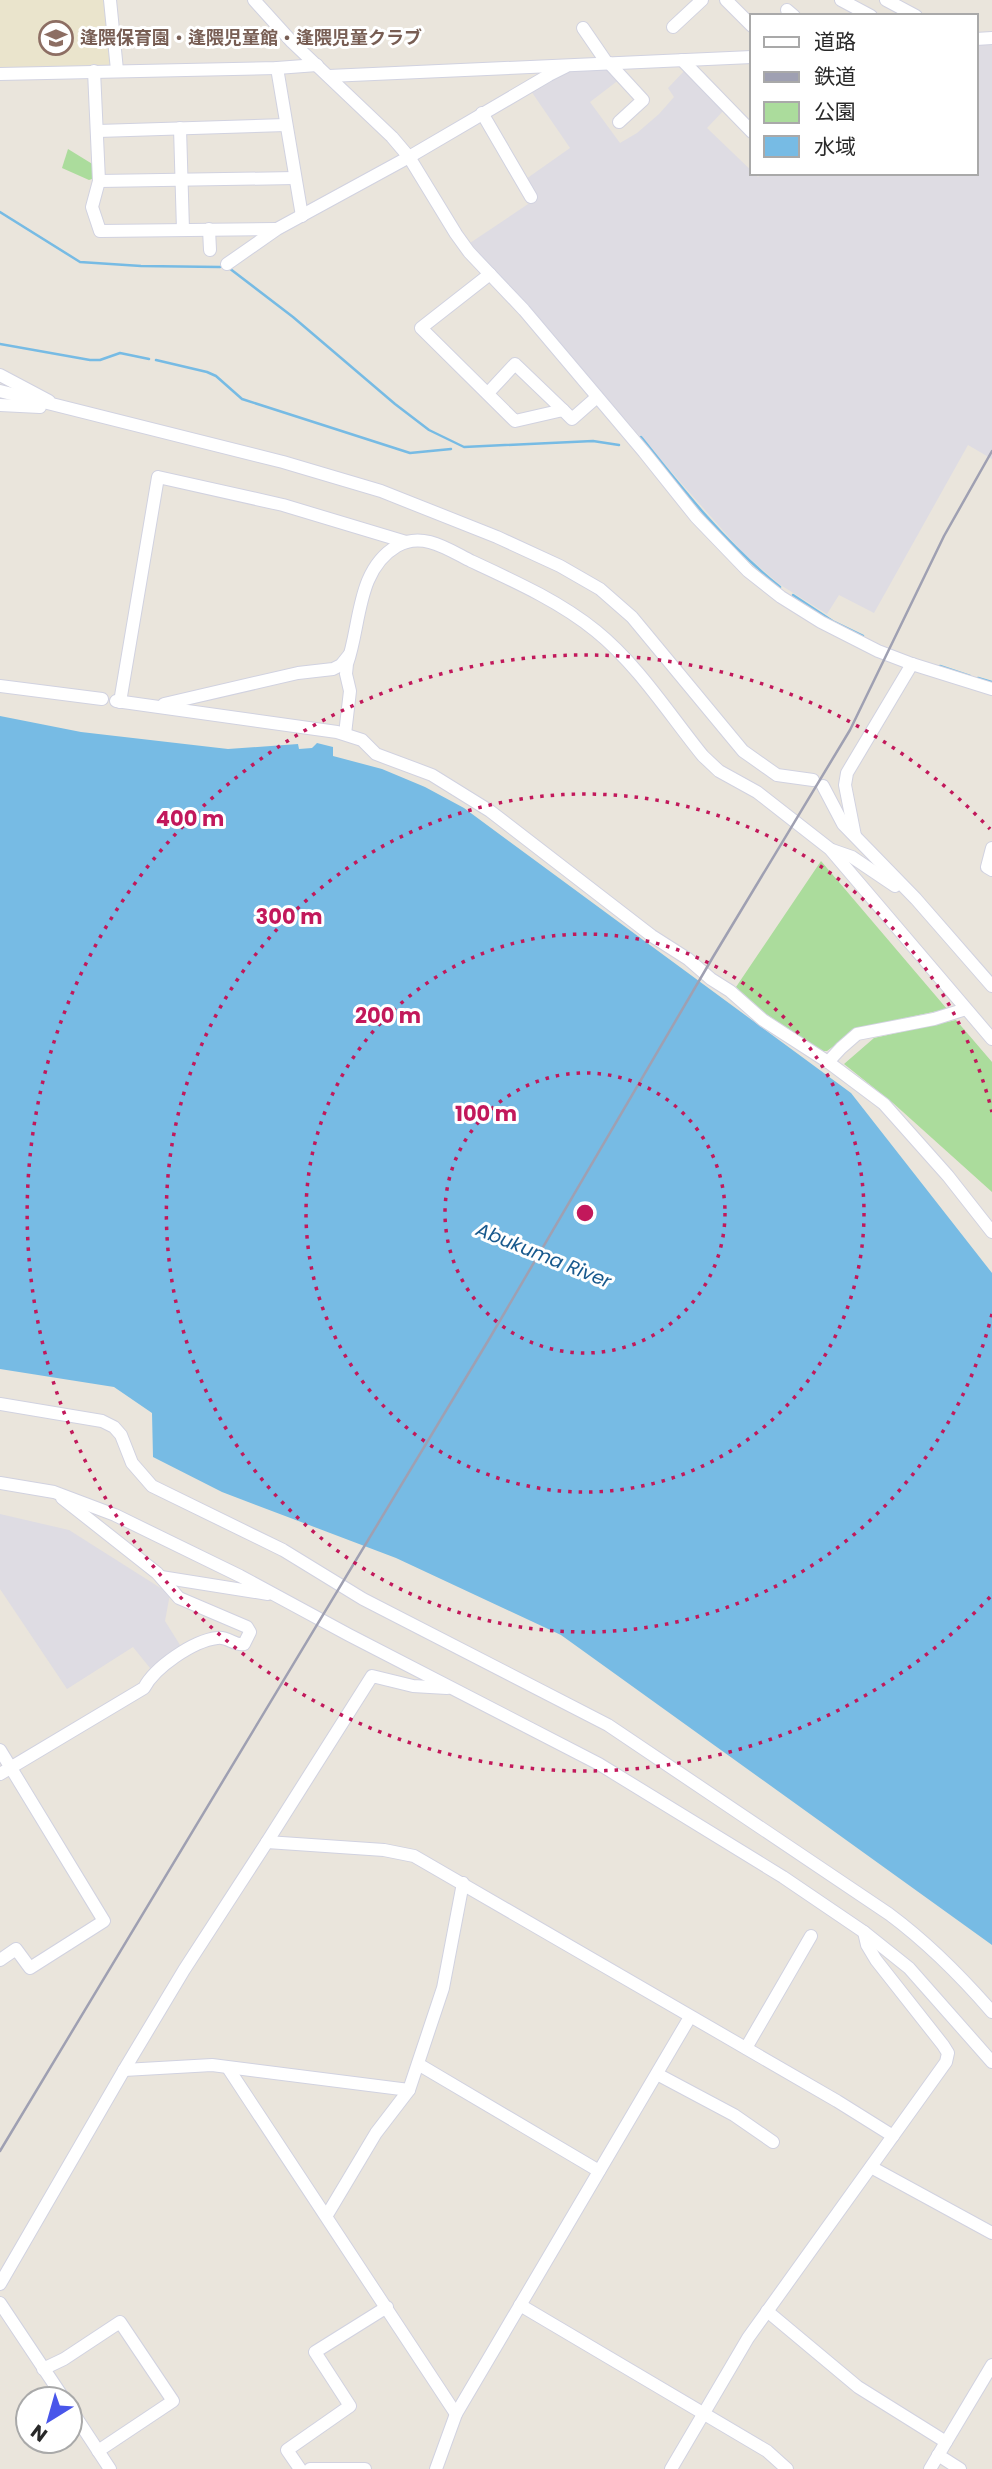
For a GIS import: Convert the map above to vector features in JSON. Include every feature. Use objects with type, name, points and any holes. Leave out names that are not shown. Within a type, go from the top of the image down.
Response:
[{"type":"street","points":[[110,0],[117,70]]},
{"type":"street","points":[[254,0],[409,157],[456,234],[597,397],[696,517],[748,571],[781,597],[821,622],[878,650],[912,664],[992,689]]},
{"type":"street","points":[[673,27],[702,0]]},
{"type":"street","points":[[726,0],[750,24]]},
{"type":"street","points":[[886,0],[912,14]]},
{"type":"street","points":[[839,2],[866,14]]},
{"type":"street","points":[[583,28],[608,63],[643,100],[619,122]]},
{"type":"street","points":[[329,76],[750,57]]},
{"type":"street","points":[[682,60],[750,130]]},
{"type":"street","points":[[227,264],[277,229],[572,64]]},
{"type":"street","points":[[0,74],[317,65]]},
{"type":"street","points":[[277,68],[302,216]]},
{"type":"street","points":[[94,71],[99,181],[92,207],[100,231],[277,229]]},
{"type":"street","points":[[482,113],[531,197]]},
{"type":"street","points":[[98,131],[286,125]]},
{"type":"street","points":[[180,128],[183,230]]},
{"type":"street","points":[[99,181],[295,178]]},
{"type":"street","points":[[209,229],[211,250]]},
{"type":"street","points":[[490,274],[421,328],[515,421],[562,410]]},
{"type":"street","points":[[488,393],[515,364],[572,419],[597,397]]},
{"type":"street","points":[[0,375],[37,393],[58,407]]},
{"type":"street","points":[[0,391],[283,462],[381,491],[497,537],[560,566],[600,589],[632,617],[743,751],[777,775],[818,783],[843,824],[916,899],[992,986]]},
{"type":"street","points":[[0,405],[58,407]]},
{"type":"street","points":[[406,542],[283,505],[158,477],[118,702],[345,734],[362,740],[376,754],[432,775],[490,811],[652,936],[688,958],[763,1020],[828,1062],[884,1104],[948,1176],[992,1232]]},
{"type":"street","points":[[345,734],[350,691],[347,664],[365,585],[371,573],[396,546],[427,540],[536,592],[595,630],[616,649],[703,756],[719,771],[757,792],[831,849],[992,1039]]},
{"type":"street","points":[[157,706],[298,673],[333,670],[351,653]]},
{"type":"street","points":[[855,837],[845,785],[847,773],[912,664]]},
{"type":"street","points":[[0,686],[102,699]]},
{"type":"street","points":[[992,848],[987,867],[992,870]]},
{"type":"street","points":[[831,849],[852,857],[916,899]]},
{"type":"street","points":[[828,1062],[857,1034],[934,1020],[966,1009]]},
{"type":"street","points":[[0,1404],[103,1421],[121,1435],[132,1463],[152,1486],[282,1550],[363,1599],[608,1725],[915,1933],[955,1970],[992,2012]]},
{"type":"street","points":[[0,1483],[54,1492],[115,1515],[276,1595],[599,1763],[783,1877],[864,1932],[909,1968],[992,2062]]},
{"type":"street","points":[[5,1771],[144,1688],[156,1671],[193,1647],[218,1638],[244,1644],[250,1632],[247,1627],[179,1598],[161,1577],[54,1492]]},
{"type":"street","points":[[161,1577],[276,1595]]},
{"type":"street","points":[[0,2284],[184,1970],[372,1676],[413,1686],[452,1688]]},
{"type":"street","points":[[0,1750],[5,1771],[104,1921],[30,1968],[16,1949],[0,1960]]},
{"type":"street","points":[[267,1842],[384,1850],[414,1856],[893,2136]]},
{"type":"street","points":[[327,2215],[376,2133],[409,2091],[443,1988],[463,1884]]},
{"type":"street","points":[[671,2469],[748,2338],[946,2062],[947,2053],[876,1960],[867,1945],[864,1932]]},
{"type":"street","points":[[746,2048],[811,1936]]},
{"type":"street","points":[[436,2469],[456,2414],[690,2017]]},
{"type":"street","points":[[418,2064],[600,2171]]},
{"type":"street","points":[[124,2070],[212,2065],[409,2091]]},
{"type":"street","points":[[228,2068],[456,2414]]},
{"type":"street","points":[[657,2074],[734,2115],[773,2142]]},
{"type":"street","points":[[871,2167],[992,2233]]},
{"type":"street","points":[[0,2303],[54,2385]]},
{"type":"street","points":[[520,2305],[767,2451],[787,2469]]},
{"type":"street","points":[[300,2469],[287,2449],[350,2406],[315,2353],[387,2307]]},
{"type":"street","points":[[767,2311],[858,2387],[946,2442]]},
{"type":"street","points":[[43,2369],[64,2359],[120,2322],[173,2401],[98,2451]]},
{"type":"street","points":[[930,2469],[992,2365]]},
{"type":"street","points":[[84,2430],[110,2469]]},
{"type":"street","points":[[938,2455],[960,2469]]},
{"type":"street","points":[[310,2469],[365,2469]]},
{"type":"shaded area","name":"逢隈保育園・逢隈児童館・逢隈児童クラブ","points":[[0,0],[104,0],[111,33],[113,67],[0,69]]},
{"type":"shaded area","points":[[992,42],[992,459],[968,445],[874,613],[839,595],[827,614],[779,584],[742,552],[470,243],[537,198],[526,179],[570,148],[531,91],[579,67],[608,67],[620,79],[590,102],[620,143],[637,133],[659,114],[674,97],[668,88],[686,69],[726,108],[707,128],[750,169],[750,175],[978,175],[978,44]]},
{"type":"shaded area","points":[[0,1514],[69,1530],[170,1594],[165,1621],[180,1645],[150,1668],[133,1647],[67,1689],[0,1589]]},
{"type":"green space","points":[[68,149],[94,165],[95,178],[89,180],[62,168]]},
{"type":"green space","points":[[821,861],[947,1009],[858,1028],[827,1051],[822,1051],[766,1014],[736,987]]},
{"type":"green space","points":[[956,1020],[992,1062],[992,1192],[893,1103],[844,1064],[874,1038]]},
{"type":"water","name":"Abukuma River","points":[[0,716],[81,732],[228,749],[298,744],[299,749],[312,748],[317,743],[333,747],[333,756],[382,769],[425,787],[464,808],[851,1093],[992,1273],[992,1945],[561,1635],[396,1558],[222,1492],[153,1457],[152,1413],[114,1387],[0,1369]]},
{"type":"waterway","points":[[0,212],[80,262],[220,267]]},
{"type":"waterway","points":[[229,268],[293,317],[429,430],[464,447],[593,441],[619,445]]},
{"type":"waterway","points":[[0,344],[90,360],[100,360],[120,353],[149,359]]},
{"type":"waterway","points":[[156,360],[216,376],[242,399],[410,453],[451,449]]},
{"type":"waterway","points":[[641,437],[724,535],[780,587]]},
{"type":"waterway","points":[[793,595],[834,622],[863,636]]},
{"type":"waterway","points":[[940,666],[970,676]]},
{"type":"waterway","points":[[978,678],[992,682]]},
{"type":"railway","points":[[0,2151],[488,1341],[713,957],[850,730],[944,536],[992,451]]},
{"type":"place","name":"逢隈保育園・逢隈児童館・逢隈児童クラブ","points":[[56,38]]}]
